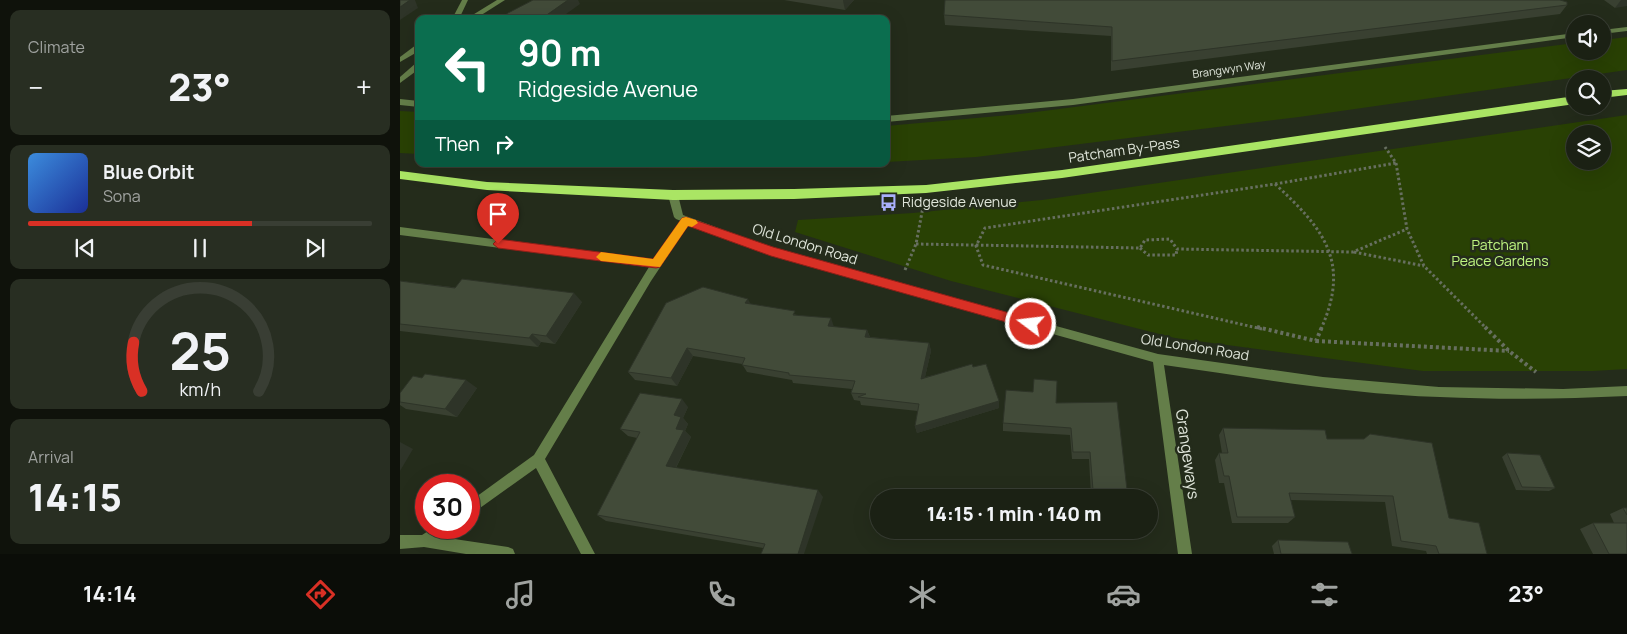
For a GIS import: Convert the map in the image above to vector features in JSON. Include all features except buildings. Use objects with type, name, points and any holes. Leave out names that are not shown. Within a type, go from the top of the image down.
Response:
[{"type":"highway","points":[[1611,95],[1627,92]]},
{"type":"highway","name":"Patcham By-Pass","points":[[400,175],[487,186],[673,195],[794,194],[926,189],[1062,174],[1566,101]]},
{"type":"street","points":[[457,15],[465,0]]},
{"type":"street","points":[[476,15],[502,0]]},
{"type":"street","points":[[1611,31],[1627,29]]},
{"type":"street","name":"Brangwyn Way","points":[[890,119],[1072,102],[1566,36]]},
{"type":"street","points":[[400,60],[415,50]]},
{"type":"street","points":[[400,81],[415,68]]},
{"type":"street","points":[[400,102],[415,104]]},
{"type":"street","points":[[480,501],[538,459],[656,264],[686,221],[679,218],[673,195]]},
{"type":"street","name":"Old London Road","points":[[686,221],[771,251],[1158,359],[1323,382],[1439,392],[1563,394],[1627,391]]},
{"type":"street","points":[[400,231],[656,264]]},
{"type":"street","name":"Grangeways","points":[[1158,359],[1185,554]]},
{"type":"street","points":[[538,459],[588,554]]},
{"type":"street","points":[[400,542],[424,541],[508,554]]},
{"type":"path","points":[[1373,129],[1396,163],[1407,229],[1424,266],[1509,352],[1563,394]]},
{"type":"path","points":[[1396,163],[1276,184],[985,228],[976,246],[983,265],[1316,341],[1509,352]]},
{"type":"path","points":[[1276,184],[1307,213],[1331,251],[1335,292],[1316,341]]},
{"type":"path","points":[[904,289],[912,271],[905,269],[916,244],[926,189]]},
{"type":"path","points":[[1353,252],[1407,229]]},
{"type":"path","points":[[916,244],[1140,248],[1148,255],[1176,255],[1177,249],[1170,239],[1145,240],[1140,248]]},
{"type":"path","points":[[1177,249],[1353,252],[1424,266]]},
{"type":"green space","points":[[1627,37],[1627,70],[1611,72],[1611,70],[1566,70],[1566,79],[1299,117],[976,157],[890,162],[890,126],[1020,114],[1566,44],[1566,60],[1611,60],[1611,39]]},
{"type":"green space","points":[[400,111],[415,112],[415,154],[400,153]]},
{"type":"green space","name":"Patcham Peace Gardens","points":[[1627,115],[1627,369],[1593,371],[1423,371],[1175,338],[951,281],[795,232],[798,220],[913,213],[1042,200]]},
{"type":"green space","points":[[610,167],[773,167],[701,168]]},
{"type":"slow traffic","points":[[601,257],[656,264],[674,235],[686,221],[692,223]]},
{"type":"place","name":"Ridgeside Avenue","points":[[888,202]]},
{"type":"route","points":[[498,244],[656,264],[674,235],[686,221],[771,251],[1031,324]]}]
